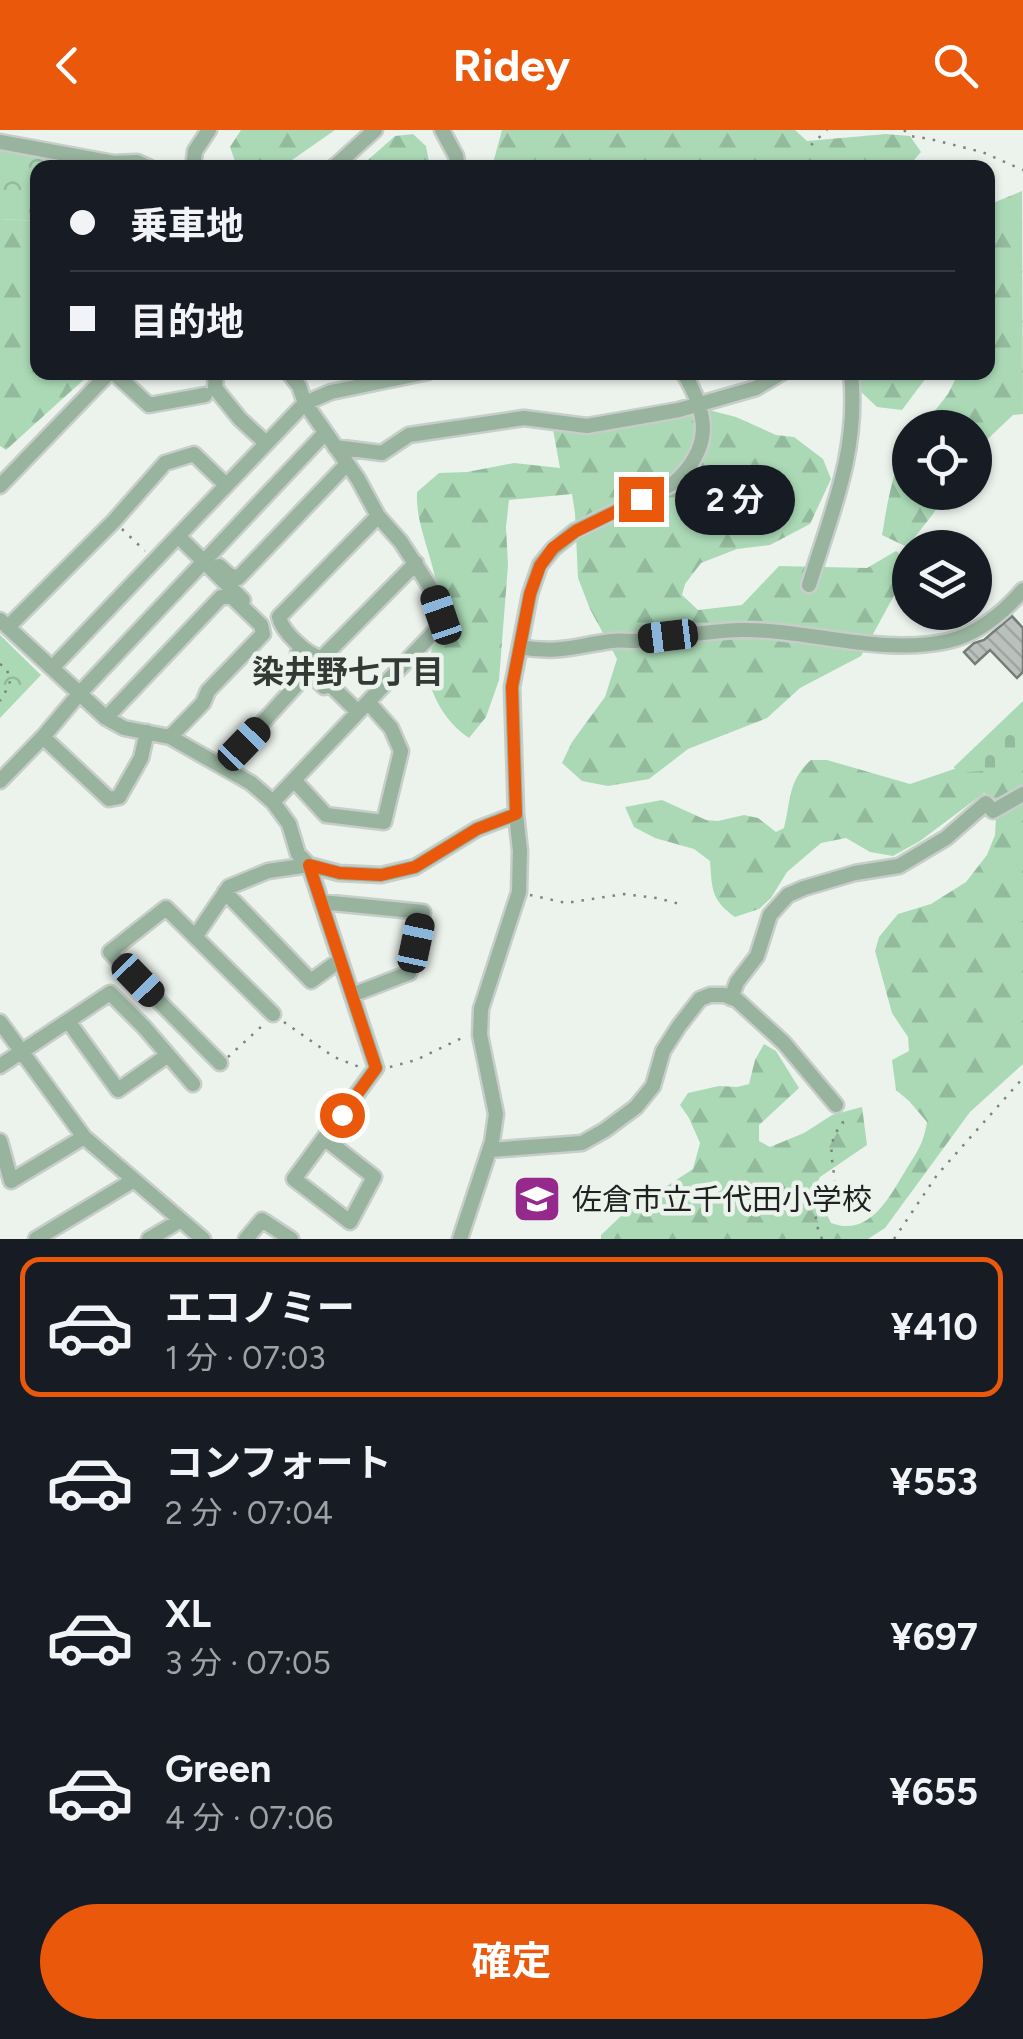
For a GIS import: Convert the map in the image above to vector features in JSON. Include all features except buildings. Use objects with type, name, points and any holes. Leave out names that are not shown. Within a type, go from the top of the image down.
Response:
[{"type":"street","points":[[194,160],[209,130]]},
{"type":"street","points":[[342,160],[375,130]]},
{"type":"street","points":[[442,130],[457,160]]},
{"type":"street","points":[[0,142],[98,160]]},
{"type":"street","points":[[0,486],[103,380]]},
{"type":"street","points":[[120,380],[149,405],[205,395]]},
{"type":"street","points":[[216,380],[215,388],[266,444]]},
{"type":"street","points":[[273,802],[437,629],[441,615],[416,563],[378,516],[294,380]]},
{"type":"street","points":[[52,668],[305,403],[331,392],[389,380]]},
{"type":"street","points":[[460,1239],[490,1150],[496,1114],[480,1028],[482,1009],[519,892],[512,687],[530,594],[540,566],[553,548],[576,531],[674,483],[686,472],[697,456],[703,420],[686,380]]},
{"type":"street","points":[[335,447],[382,454],[410,435],[524,418],[587,426],[700,405],[756,388],[769,380]]},
{"type":"street","points":[[809,584],[850,452],[852,380]]},
{"type":"street","points":[[0,780],[326,434]]},
{"type":"street","points":[[226,486],[194,454],[165,463],[114,521],[4,623],[106,718],[124,728],[170,737],[223,766],[273,802],[288,824],[298,854],[309,865],[376,1068],[324,1138],[294,1179],[350,1222],[374,1177],[324,1138]]},
{"type":"street","points":[[207,559],[238,578],[346,464]]},
{"type":"street","points":[[378,516],[279,618],[280,626],[313,656],[322,658],[416,563]]},
{"type":"street","points":[[180,534],[360,710]]},
{"type":"street","points":[[520,647],[545,652],[613,641],[745,630],[926,644],[972,633],[998,616],[1023,590]]},
{"type":"street","points":[[106,718],[221,598],[232,597],[261,625],[263,634],[208,690],[203,703],[170,737]]},
{"type":"street","points":[[223,766],[302,679],[314,677],[391,728],[401,750],[384,822],[326,815],[294,780]]},
{"type":"street","points":[[42,738],[109,799],[119,797],[141,758],[146,732]]},
{"type":"street","points":[[731,998],[737,982],[756,956],[770,915],[788,895],[855,873],[900,866],[946,838],[986,802],[994,811],[1023,794]]},
{"type":"street","points":[[195,937],[229,887],[268,871],[309,865],[340,873],[381,875],[415,867],[477,829],[516,814]]},
{"type":"street","points":[[226,892],[311,980],[340,960]]},
{"type":"street","points":[[321,902],[422,912],[409,974],[352,995]]},
{"type":"street","points":[[220,1063],[110,952],[166,908],[274,1014]]},
{"type":"street","points":[[0,1066],[110,994],[193,1084]]},
{"type":"street","points":[[490,1150],[582,1144],[604,1130],[636,1106],[653,1086],[664,1052],[679,1026],[700,999],[710,995],[736,1000],[784,1043],[836,1105]]},
{"type":"street","points":[[68,1020],[118,1090],[168,1055]]},
{"type":"street","points":[[0,1022],[84,1137],[203,1239]]},
{"type":"street","points":[[0,1140],[11,1181],[84,1137]]},
{"type":"street","points":[[36,1239],[134,1180]]},
{"type":"street","points":[[148,1239],[182,1220]]},
{"type":"street","points":[[246,1239],[262,1220],[291,1239]]},
{"type":"path","points":[[811,145],[827,130]]},
{"type":"path","points":[[904,130],[910,136],[982,152],[1023,170]]},
{"type":"path","points":[[114,521],[155,560]]},
{"type":"path","points":[[0,664],[6,669],[10,684],[0,701]]},
{"type":"path","points":[[519,892],[566,903],[624,894],[680,904]]},
{"type":"path","points":[[220,1063],[274,1014],[334,1058],[360,1068],[388,1068],[416,1060],[480,1028]]},
{"type":"path","points":[[894,1239],[937,1175],[1023,1078]]},
{"type":"path","points":[[822,1239],[815,1212],[835,1183],[831,1148],[833,1135],[843,1123],[836,1105]]},
{"type":"green space","points":[[241,130],[335,130],[292,160],[235,160],[230,147]]},
{"type":"green space","points":[[502,130],[795,130],[807,141],[886,134],[910,136],[921,152],[914,160],[494,160]]},
{"type":"green space","points":[[413,134],[426,146],[429,160],[368,160],[395,136]]},
{"type":"green space","points":[[0,148],[65,160],[30,160],[30,221],[0,219]]},
{"type":"green space","points":[[1022,191],[1023,414],[1013,415],[992,435],[992,410],[935,410],[955,380],[995,380],[995,202]]},
{"type":"green space","points":[[0,219],[30,221],[30,380],[83,380],[6,450],[0,446]]},
{"type":"green space","points":[[848,380],[924,380],[902,410],[877,407]]},
{"type":"green space","points":[[678,402],[736,417],[776,435],[794,437],[823,459],[831,479],[810,524],[770,545],[737,549],[701,563],[685,584],[682,595],[698,610],[742,605],[779,566],[867,568],[892,553],[892,599],[861,656],[800,688],[767,718],[688,749],[649,779],[608,786],[582,781],[562,763],[572,742],[605,697],[617,659],[578,578],[572,494],[509,500],[499,680],[486,717],[469,738],[442,711],[430,681],[438,605],[417,492],[439,473],[514,463],[560,468],[552,424],[658,409]]},
{"type":"green space","points":[[892,486],[892,510],[935,510],[920,530],[892,530],[892,540],[882,535]]},
{"type":"green space","points":[[0,635],[41,675],[0,718]]},
{"type":"green space","points":[[1023,701],[1023,767],[958,773],[954,767]]},
{"type":"green space","points":[[811,760],[827,760],[910,784],[966,765],[1023,762],[1023,1064],[970,1112],[885,1228],[868,1239],[601,1239],[621,1216],[693,1169],[700,1143],[680,1105],[688,1093],[749,1084],[764,1044],[776,1051],[799,1088],[759,1125],[759,1141],[770,1147],[804,1133],[832,1115],[862,1107],[867,1145],[820,1177],[814,1188],[831,1223],[856,1225],[875,1213],[921,1143],[927,1122],[896,1090],[892,1060],[909,1051],[908,1037],[892,1013],[875,951],[879,937],[898,914],[931,904],[966,882],[987,855],[995,835],[997,800],[984,793],[920,841],[893,856],[870,852],[846,838],[821,843],[787,872],[759,909],[735,917],[714,893],[710,861],[694,849],[655,838],[634,827],[625,807],[662,800],[706,820],[744,815],[758,818],[776,832],[784,828],[794,783]]},
{"type":"place","name":"佐倉市立千代田小学校","points":[[537,1199]]},
{"type":"district","name":"染井野七丁目","points":[[348,672]]},
{"type":"route","points":[[342,1115],[376,1068],[309,865],[340,873],[381,875],[415,867],[477,829],[516,814],[512,687],[530,594],[540,566],[553,548],[576,531],[641,499]]}]
